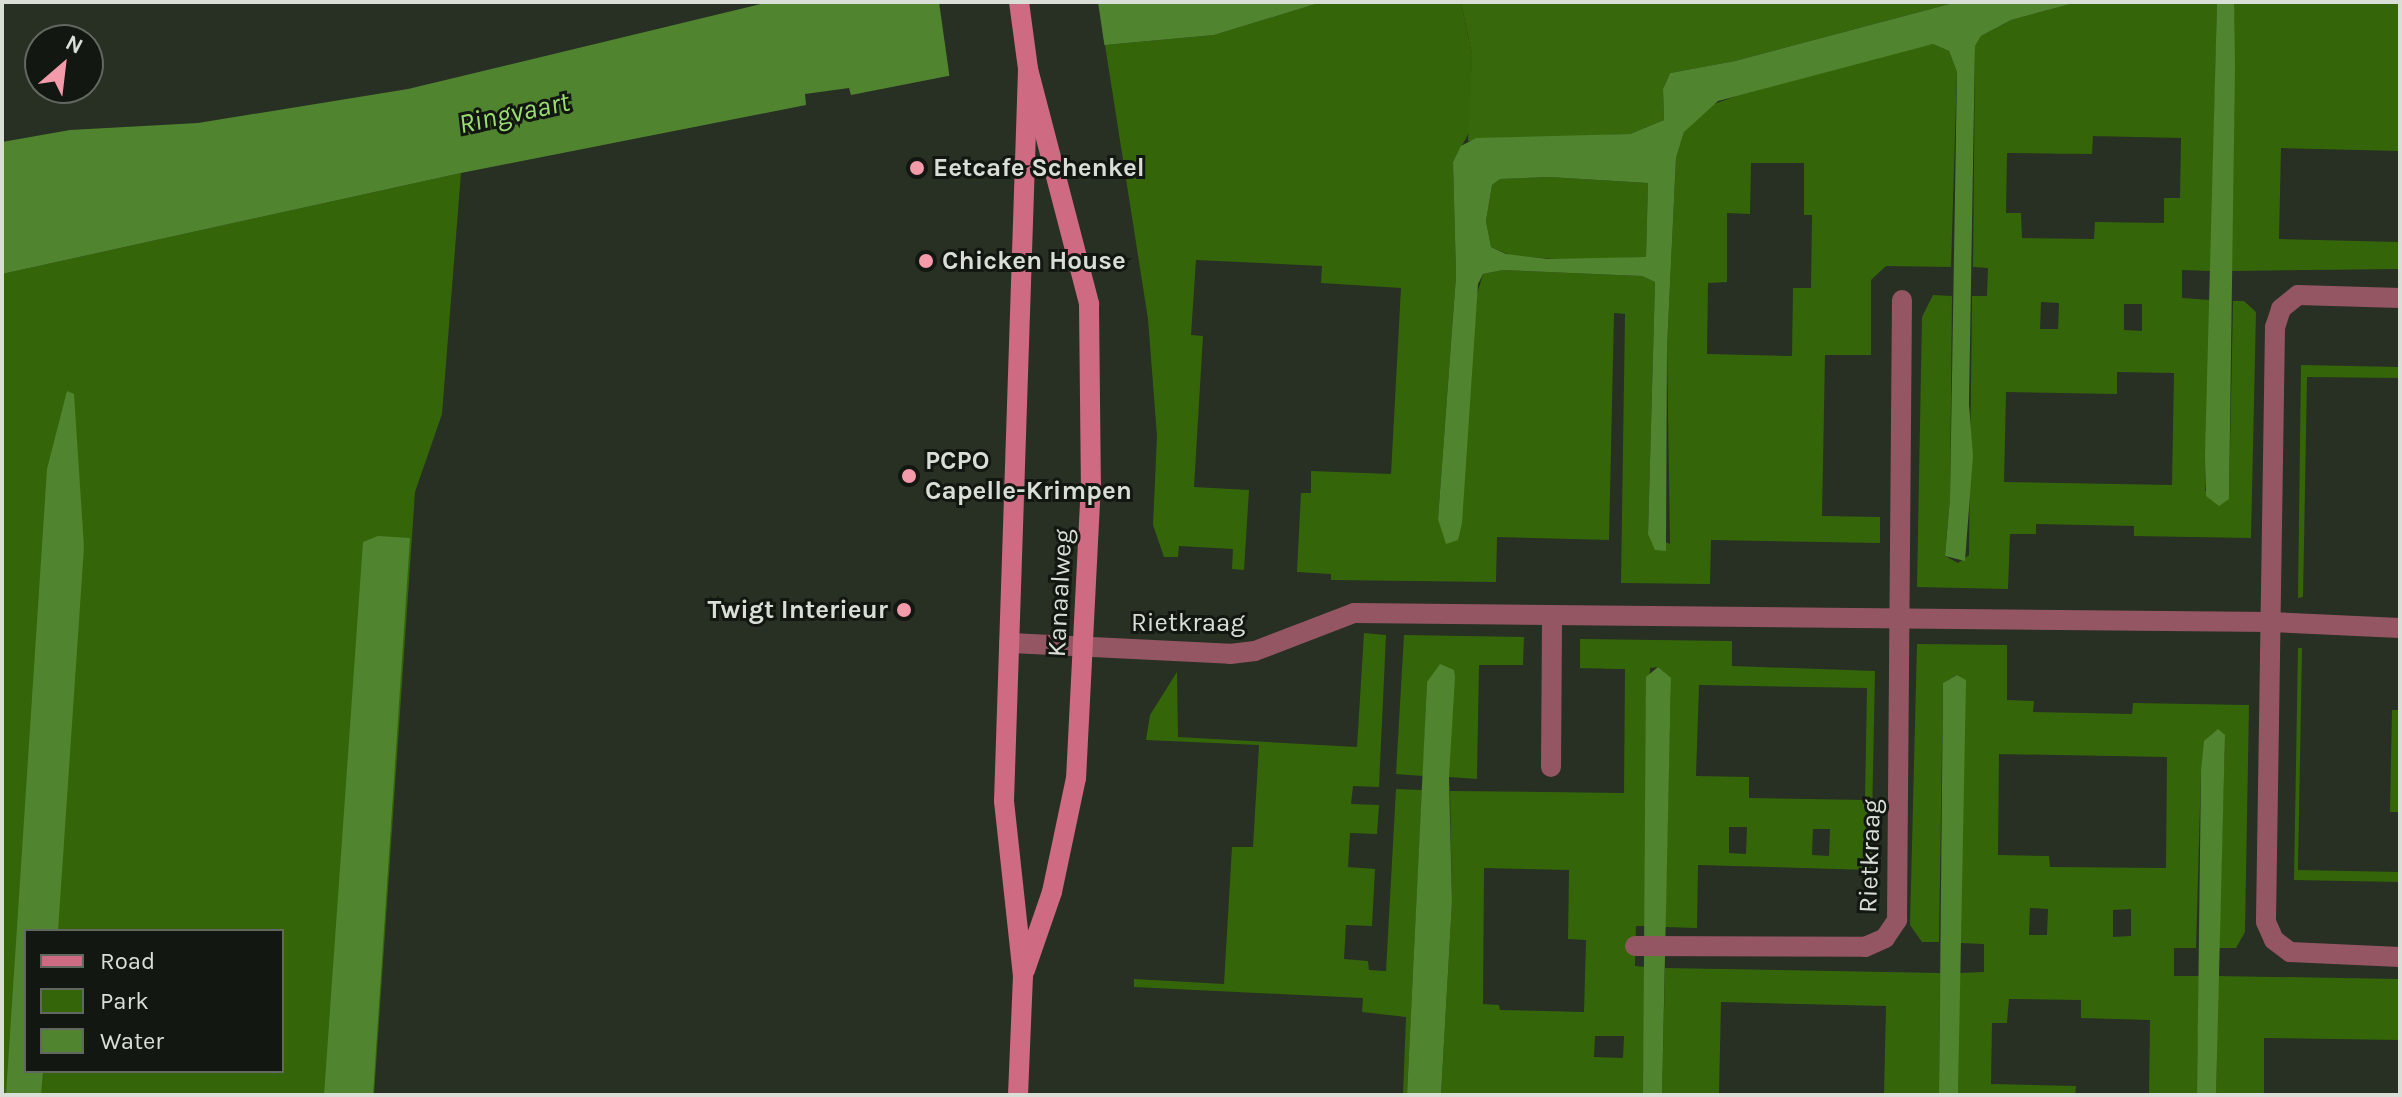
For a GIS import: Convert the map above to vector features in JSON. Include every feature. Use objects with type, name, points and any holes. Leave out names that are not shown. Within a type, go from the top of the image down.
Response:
[{"type":"main road","name":"Kanaalweg","points":[[1019,2],[1028,69],[1089,304],[1091,483],[1076,778],[1067,832],[1023,976]]},
{"type":"main road","name":"Kanaalweg","points":[[1018,1095],[1023,976],[1004,801],[1028,69]]},
{"type":"street","points":[[2400,298],[2309,293],[2288,302],[2277,319],[2268,931],[2290,952],[2400,957]]},
{"type":"street","name":"Rietkraag","points":[[1635,946],[1865,947],[1892,930],[1898,913],[1902,300]]},
{"type":"street","name":"Rietkraag","points":[[1009,643],[1230,654],[1255,651],[1354,613],[2271,622],[2400,628]]},
{"type":"street","points":[[1551,767],[1552,615]]},
{"type":"green space","points":[[1322,2],[1461,2],[1472,55],[1471,129],[1453,162],[1456,276],[1438,519],[1458,540],[1477,294],[1483,274],[1503,270],[1642,276],[1655,282],[1648,534],[1670,544],[1667,348],[1676,158],[1684,132],[1706,107],[1736,96],[1903,50],[1933,44],[1949,51],[1957,72],[1951,267],[1886,266],[1871,280],[1871,355],[1825,355],[1822,516],[1880,517],[1880,543],[1711,540],[1710,584],[1621,583],[1625,314],[1614,313],[1609,540],[1497,537],[1496,582],[1331,580],[1331,574],[1297,572],[1301,493],[1311,493],[1311,471],[1391,474],[1401,288],[1321,283],[1322,266],[1196,260],[1191,335],[1203,336],[1194,487],[1249,490],[1244,570],[1232,569],[1233,549],[1179,546],[1178,557],[1164,557],[1153,525],[1157,436],[1148,319],[1105,45],[1214,35]],"holes":[[[1751,163],[1804,163],[1804,215],[1812,215],[1811,288],[1793,288],[1792,356],[1707,354],[1708,283],[1727,282],[1727,213],[1750,214]]]},
{"type":"green space","points":[[2078,2],[2217,2],[2211,271],[2182,270],[2182,298],[2210,300],[2205,491],[2229,499],[2233,301],[2244,301],[2256,312],[2251,538],[2134,536],[2134,526],[2036,524],[2036,534],[2010,534],[2008,589],[1917,587],[1922,317],[1933,295],[1952,296],[1950,498],[1945,556],[1958,563],[1969,555],[1972,296],[1987,296],[1988,268],[1973,267],[1975,46],[1981,36],[2011,20]],"holes":[[[2093,136],[2181,138],[2180,198],[2164,198],[2164,223],[2095,222],[2094,239],[2022,238],[2021,213],[2006,213],[2007,153],[2092,154]],[[2041,302],[2059,303],[2058,329],[2040,329]],[[2124,304],[2142,304],[2142,331],[2124,330]],[[2117,372],[2174,373],[2172,485],[2004,482],[2006,392],[2117,394]]]},
{"type":"green space","points":[[2234,2],[2400,2],[2400,151],[2281,148],[2279,239],[2400,242],[2400,269],[2229,271]]},
{"type":"green space","points":[[461,173],[442,414],[415,492],[374,1095],[2,1095],[2,274]]},
{"type":"green space","points":[[1549,177],[1648,183],[1646,257],[1569,260],[1512,256],[1491,247],[1486,221],[1492,185],[1500,179]]},
{"type":"green space","points":[[2301,365],[2400,367],[2400,378],[2307,377],[2303,597],[2298,598]]},
{"type":"green space","points":[[1364,633],[1386,635],[1379,787],[1353,786],[1351,804],[1379,805],[1377,834],[1350,833],[1348,867],[1375,869],[1372,926],[1346,925],[1344,959],[1368,961],[1369,970],[1386,971],[1396,789],[1422,790],[1407,1095],[1403,1095],[1406,1017],[1362,1012],[1363,998],[1134,987],[1134,979],[1224,984],[1232,847],[1253,847],[1259,745],[1146,740],[1150,715],[1177,672],[1178,737],[1357,747]]},
{"type":"green space","points":[[1404,635],[1524,637],[1523,665],[1479,665],[1477,779],[1449,777],[1427,682],[1423,776],[1396,774]]},
{"type":"green space","points":[[1580,639],[1732,641],[1732,666],[1875,671],[1871,870],[1698,865],[1697,928],[1665,927],[1671,679],[1658,667],[1650,668],[1647,926],[1636,926],[1635,966],[1646,967],[1643,1095],[1441,1095],[1452,902],[1450,791],[1624,793],[1625,669],[1580,668]],"holes":[[[1699,685],[1867,688],[1865,800],[1749,798],[1749,777],[1696,776]],[[1729,827],[1747,827],[1746,854],[1729,853]],[[1813,829],[1830,829],[1829,856],[1812,855]],[[1484,868],[1569,870],[1568,939],[1586,940],[1584,1012],[1500,1010],[1499,1005],[1483,1004]],[[1595,1036],[1624,1036],[1623,1058],[1594,1057]]]},
{"type":"green space","points":[[1917,644],[2007,645],[2007,700],[2034,701],[2033,712],[2132,714],[2133,703],[2249,705],[2245,932],[2236,948],[2219,948],[2225,735],[2201,771],[2196,948],[2174,948],[2174,976],[2199,976],[2197,1095],[2149,1095],[2150,1020],[2081,1018],[2081,1000],[2009,999],[2007,1023],[1992,1023],[1991,1084],[2076,1086],[2075,1095],[1958,1095],[1959,973],[1984,972],[1984,944],[1960,943],[1965,680],[1957,675],[1943,683],[1939,942],[1922,942],[1910,925]],"holes":[[[1999,754],[2167,757],[2166,868],[2050,867],[2049,856],[1998,855]],[[2030,908],[2048,909],[2047,935],[2029,935]],[[2131,909],[2131,936],[2113,937],[2113,910]]]},
{"type":"green space","points":[[2298,648],[2302,648],[2298,870],[2400,872],[2400,882],[2294,880]]},
{"type":"green space","points":[[2392,710],[2400,710],[2400,812],[2390,812]]},
{"type":"green space","points":[[1665,968],[1940,973],[1939,1095],[1884,1095],[1886,1006],[1721,1002],[1719,1095],[1662,1095]]},
{"type":"green space","points":[[2218,976],[2400,979],[2400,1040],[2264,1038],[2264,1095],[2216,1095]]},
{"type":"shaded area","points":[[1461,2],[1957,2],[1735,61],[1670,73],[1663,89],[1664,120],[1630,134],[1468,141],[1472,55]]},
{"type":"water","name":"Ringvaart","points":[[769,2],[1322,2],[1214,35],[1105,45],[851,95],[849,88],[805,94],[806,105],[461,173],[2,274],[2,142],[70,130],[198,123],[408,89]]},
{"type":"water","points":[[1957,2],[2078,2],[2011,20],[1981,36],[1975,46],[1969,404],[1973,456],[1965,561],[1945,556],[1950,498],[1957,72],[1949,51],[1933,44],[1718,101],[1684,132],[1676,158],[1667,348],[1666,551],[1655,550],[1648,534],[1655,282],[1642,276],[1503,270],[1483,274],[1478,284],[1462,523],[1458,540],[1446,544],[1438,519],[1456,276],[1453,162],[1461,146],[1476,138],[1630,134],[1664,120],[1663,89],[1670,73],[1735,61]],"holes":[[[1549,177],[1648,183],[1646,257],[1548,259],[1506,254],[1491,247],[1486,221],[1492,185],[1500,179]]]},
{"type":"water","points":[[2217,2],[2234,2],[2235,65],[2229,499],[2219,506],[2206,496],[2205,456]]},
{"type":"water","points":[[67,391],[74,394],[84,547],[58,929],[24,929],[24,1073],[43,1073],[41,1095],[6,1095],[47,469]]},
{"type":"water","points":[[378,536],[410,538],[373,1095],[324,1095],[363,542]]},
{"type":"water","points":[[1440,664],[1454,670],[1455,677],[1449,777],[1452,902],[1441,1095],[1407,1095],[1427,682]]},
{"type":"water","points":[[1658,667],[1671,678],[1662,1095],[1643,1095],[1646,677]]},
{"type":"water","points":[[1957,675],[1966,680],[1958,1095],[1939,1095],[1943,683]]},
{"type":"water","points":[[2218,729],[2225,735],[2216,1095],[2197,1095],[2201,771],[2204,741]]},
{"type":"pier","points":[[939,2],[1098,2],[1105,49],[950,80]]},
{"type":"place","name":"Eetcafe Schenkel","points":[[917,168]]},
{"type":"place","name":"Chicken House","points":[[926,261]]},
{"type":"place","name":"PCPO Capelle-Krimpen","points":[[909,476]]},
{"type":"place","name":"Twigt Interieur","points":[[904,610]]}]
